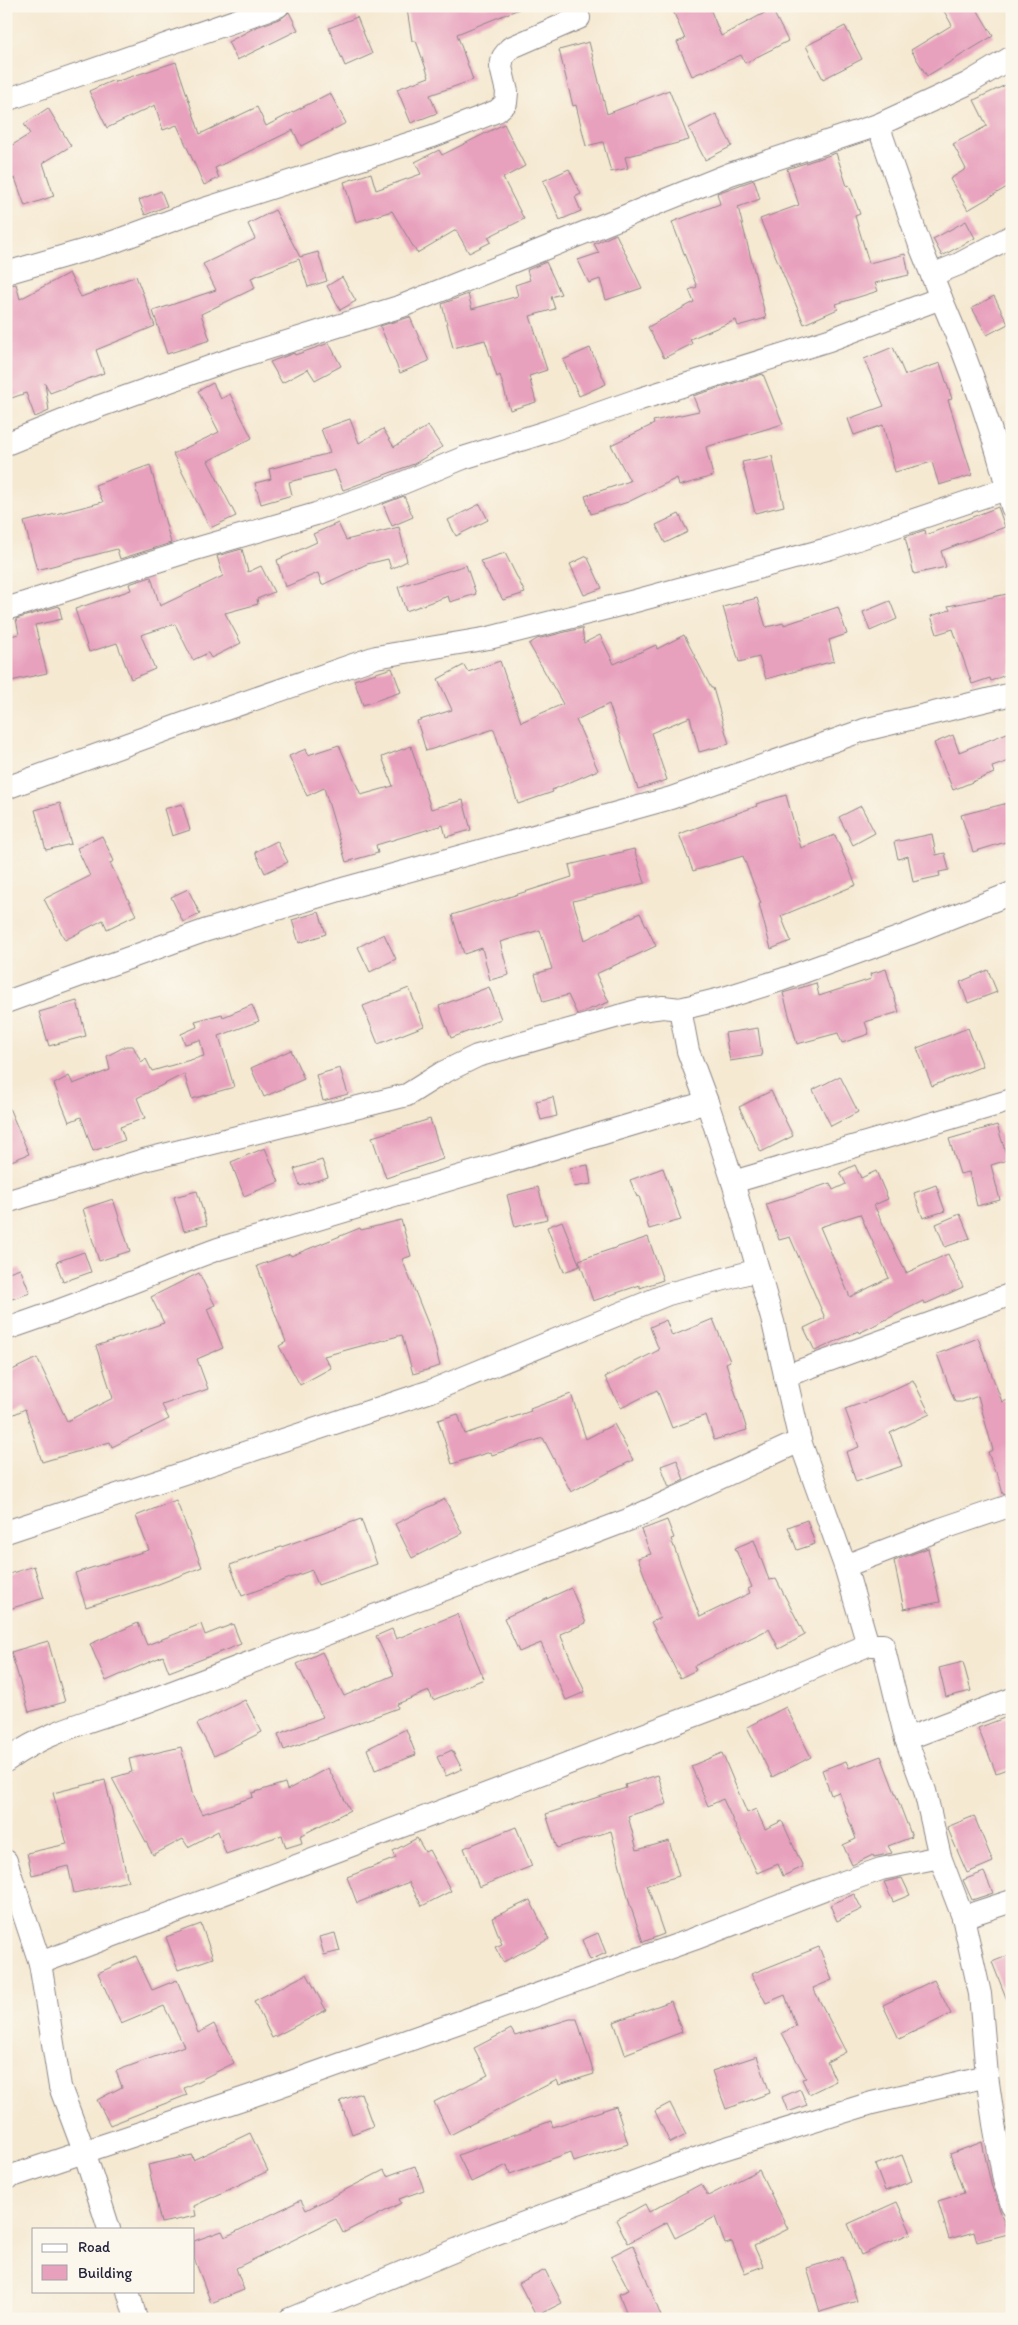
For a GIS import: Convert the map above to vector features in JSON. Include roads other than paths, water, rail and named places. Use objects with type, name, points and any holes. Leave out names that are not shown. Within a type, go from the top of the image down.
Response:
[{"type":"street","points":[[6,100],[278,6]]},
{"type":"street","points":[[6,273],[113,242],[192,212],[433,136],[497,111],[506,103],[507,92],[501,67],[502,57],[510,48],[579,18]]},
{"type":"street","points":[[6,444],[100,406],[226,361],[402,306],[730,174],[878,125],[967,84],[1012,57]]},
{"type":"street","points":[[6,788],[376,657],[489,638],[636,601],[831,548],[1010,494],[992,432],[958,337],[932,275],[878,125]]},
{"type":"street","points":[[932,275],[960,264],[1012,236]]},
{"type":"street","points":[[6,609],[192,550],[316,514],[394,487],[463,458],[549,431],[648,396],[829,340],[941,298]]},
{"type":"street","points":[[6,1002],[204,931],[356,886],[671,798],[864,730],[1012,694]]},
{"type":"street","points":[[6,1202],[144,1160],[408,1095],[442,1072],[477,1056],[640,1010],[663,1007],[680,1009],[720,999],[782,980],[1012,894]]},
{"type":"street","points":[[680,1009],[688,1051],[733,1182],[773,1322],[800,1440],[845,1566],[868,1645]]},
{"type":"street","points":[[733,1182],[1012,1100]]},
{"type":"street","points":[[6,1329],[107,1293],[151,1273],[218,1249],[707,1102]]},
{"type":"street","points":[[6,1532],[431,1391],[668,1294],[758,1270]]},
{"type":"street","points":[[785,1376],[1012,1294]]},
{"type":"street","points":[[6,1761],[18,1752],[64,1730],[138,1705],[628,1520],[800,1440]]},
{"type":"street","points":[[845,1566],[941,1529],[1012,1505]]},
{"type":"street","points":[[40,1963],[754,1693],[868,1645],[883,1645],[906,1739],[925,1791],[940,1857],[963,1917],[980,1994],[987,2076],[1003,2120],[1004,2180],[1012,2205]]},
{"type":"street","points":[[906,1739],[1012,1699]]},
{"type":"street","points":[[6,2178],[251,2096],[694,1939],[824,1888],[881,1869],[940,1857]]},
{"type":"street","points":[[6,1861],[40,1963],[60,2087],[84,2151],[109,2228]]},
{"type":"street","points":[[963,1917],[1012,1901]]},
{"type":"street","points":[[290,2319],[492,2235],[717,2151],[872,2103],[987,2076]]},
{"type":"street","points":[[128,2292],[136,2319]]}]
